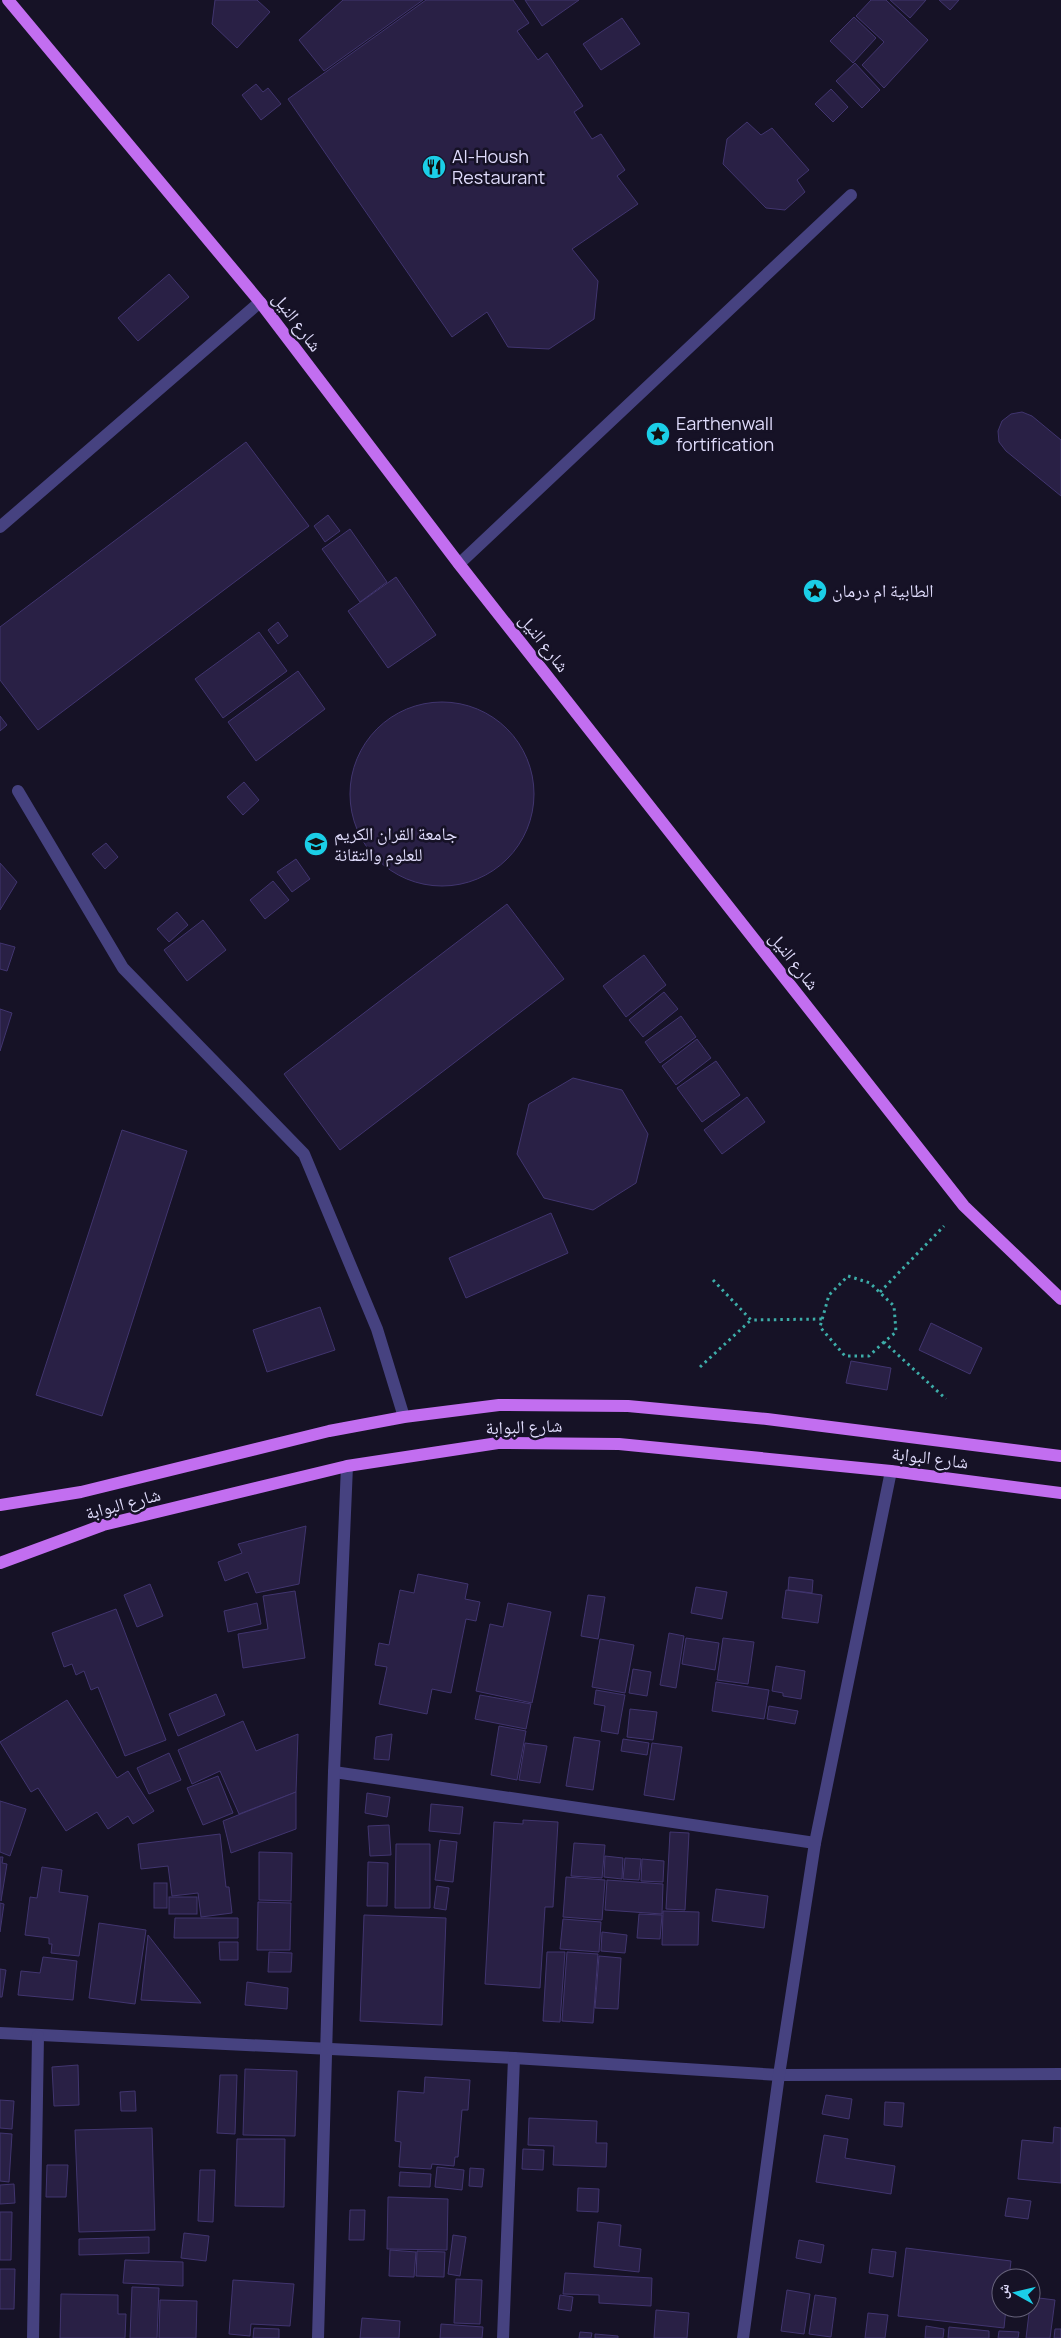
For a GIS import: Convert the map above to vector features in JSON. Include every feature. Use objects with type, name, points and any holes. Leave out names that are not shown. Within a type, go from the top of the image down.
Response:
[{"type":"main road","name":"شارع النيل","points":[[8,0],[260,302],[459,564],[964,1206],[1061,1299]]},
{"type":"main road","name":"شارع البوابة","points":[[0,1505],[81,1492],[329,1431],[404,1417],[500,1405],[628,1406],[767,1419],[1061,1456]]},
{"type":"main road","name":"شارع البوابة","points":[[0,1563],[103,1525],[347,1466],[498,1443],[610,1444],[891,1471],[1061,1493]]},
{"type":"street","points":[[459,564],[851,195]]},
{"type":"street","points":[[0,527],[260,302]]},
{"type":"street","points":[[18,791],[123,968],[304,1154],[377,1329],[404,1417]]},
{"type":"street","points":[[318,2338],[334,1772],[347,1466]]},
{"type":"street","points":[[743,2338],[779,2075],[815,1842],[891,1471]]},
{"type":"street","points":[[334,1772],[815,1842]]},
{"type":"street","points":[[0,2033],[514,2058],[779,2075],[1061,2074]]},
{"type":"street","points":[[33,2338],[38,2036]]},
{"type":"street","points":[[503,2338],[514,2058]]},
{"type":"path","points":[[880,1292],[964,1206]]},
{"type":"path","points":[[848,1276],[870,1283],[880,1292],[894,1306],[896,1332],[869,1356],[845,1356],[820,1327],[829,1295],[848,1276]]},
{"type":"path","points":[[713,1280],[751,1320]]},
{"type":"path","points":[[700,1368],[751,1320],[822,1319]]},
{"type":"path","points":[[884,1342],[946,1399]]},
{"type":"building","points":[[215,0],[257,0],[270,12],[237,48],[212,24]]},
{"type":"building","points":[[343,0],[423,0],[324,71],[299,40]]},
{"type":"building","points":[[426,0],[513,0],[529,23],[517,31],[538,60],[547,53],[583,106],[574,112],[592,139],[601,134],[625,170],[617,176],[638,204],[572,249],[598,281],[594,319],[549,349],[508,347],[487,312],[452,337],[288,99]]},
{"type":"building","points":[[525,0],[579,0],[542,26]]},
{"type":"building","points":[[871,0],[886,0],[928,40],[884,88],[862,65],[884,42],[856,16]]},
{"type":"building","points":[[890,0],[926,0],[910,18]]},
{"type":"building","points":[[939,0],[959,0],[950,10]]},
{"type":"building","points":[[854,17],[876,38],[853,63],[830,41]]},
{"type":"building","points":[[622,18],[640,44],[601,70],[583,44]]},
{"type":"building","points":[[855,63],[880,90],[862,108],[836,81]]},
{"type":"building","points":[[256,84],[263,92],[268,88],[281,104],[261,120],[242,95]]},
{"type":"building","points":[[831,89],[848,107],[833,122],[815,104]]},
{"type":"building","points":[[747,122],[761,135],[772,128],[809,170],[797,180],[805,192],[785,210],[766,208],[723,164],[727,139]]},
{"type":"building","points":[[169,274],[189,297],[138,341],[118,318]]},
{"type":"building","points":[[1022,412],[1032,416],[1061,440],[1061,496],[1006,451],[999,442],[998,431],[1002,421],[1011,414]]},
{"type":"building","points":[[246,442],[309,526],[38,730],[0,680],[0,627]]},
{"type":"building","points":[[328,515],[340,531],[325,542],[314,526]]},
{"type":"building","points":[[350,529],[387,582],[360,602],[322,549]]},
{"type":"building","points":[[396,577],[436,635],[388,668],[348,611]]},
{"type":"building","points":[[278,622],[288,636],[278,644],[268,630]]},
{"type":"building","points":[[259,632],[287,671],[223,718],[195,679]]},
{"type":"building","points":[[298,671],[325,709],[256,761],[228,722]]},
{"type":"building","points":[[433,702],[451,702],[477,709],[493,717],[507,729],[519,743],[527,759],[534,785],[534,803],[527,829],[519,845],[507,859],[493,871],[469,882],[451,886],[433,886],[415,882],[391,871],[365,845],[354,821],[350,803],[350,785],[354,767],[365,743],[391,717],[415,706]]},
{"type":"building","points":[[0,716],[7,725],[0,731]]},
{"type":"building","points":[[244,782],[259,800],[243,815],[227,797]]},
{"type":"building","points":[[106,843],[118,857],[105,869],[92,854]]},
{"type":"building","points":[[296,859],[310,879],[292,892],[277,872]]},
{"type":"building","points":[[0,863],[17,882],[0,910]]},
{"type":"building","points":[[273,881],[289,900],[265,919],[250,900]]},
{"type":"building","points":[[507,904],[564,979],[340,1150],[284,1074]]},
{"type":"building","points":[[177,912],[188,925],[169,942],[157,929]]},
{"type":"building","points":[[203,920],[226,950],[187,981],[164,950]]},
{"type":"building","points":[[0,943],[15,947],[7,971],[0,969]]},
{"type":"building","points":[[644,955],[666,985],[626,1017],[603,986]]},
{"type":"building","points":[[664,992],[678,1009],[643,1037],[629,1020]]},
{"type":"building","points":[[0,1009],[12,1013],[0,1051]]},
{"type":"building","points":[[681,1016],[696,1037],[660,1063],[645,1042]]},
{"type":"building","points":[[697,1039],[711,1058],[676,1085],[662,1066]]},
{"type":"building","points":[[716,1061],[740,1095],[702,1122],[677,1088]]},
{"type":"building","points":[[573,1078],[622,1090],[648,1134],[636,1183],[593,1210],[544,1198],[517,1154],[529,1104]]},
{"type":"building","points":[[747,1097],[765,1122],[722,1154],[704,1130]]},
{"type":"building","points":[[122,1130],[187,1151],[102,1416],[36,1395]]},
{"type":"building","points":[[551,1213],[568,1253],[466,1298],[449,1258]]},
{"type":"building","points":[[320,1307],[335,1350],[267,1372],[253,1330]]},
{"type":"building","points":[[931,1323],[982,1348],[970,1374],[919,1350]]},
{"type":"building","points":[[851,1361],[891,1368],[887,1390],[846,1383]]},
{"type":"building","points":[[306,1526],[299,1584],[256,1593],[248,1572],[225,1581],[218,1562],[242,1553],[238,1544]]},
{"type":"building","points":[[418,1574],[468,1584],[465,1599],[480,1602],[476,1621],[466,1619],[451,1693],[432,1689],[427,1714],[379,1704],[387,1667],[375,1665],[379,1643],[389,1645],[400,1590],[414,1593]]},
{"type":"building","points":[[789,1577],[813,1580],[812,1593],[788,1590]]},
{"type":"building","points":[[150,1584],[163,1616],[137,1627],[124,1595]]},
{"type":"building","points":[[696,1587],[727,1592],[722,1619],[691,1613]]},
{"type":"building","points":[[786,1590],[822,1595],[818,1623],[782,1618]]},
{"type":"building","points":[[295,1591],[305,1658],[243,1668],[238,1634],[268,1629],[263,1596]]},
{"type":"building","points":[[588,1595],[605,1597],[598,1639],[581,1636]]},
{"type":"building","points":[[257,1603],[261,1624],[228,1632],[224,1611]]},
{"type":"building","points":[[508,1603],[551,1612],[532,1703],[476,1691],[490,1624],[503,1627]]},
{"type":"building","points":[[116,1609],[166,1740],[125,1756],[98,1687],[91,1690],[84,1671],[76,1675],[72,1664],[64,1667],[52,1633]]},
{"type":"building","points":[[669,1633],[684,1636],[676,1688],[660,1685]]},
{"type":"building","points":[[686,1638],[719,1643],[715,1670],[682,1664]]},
{"type":"building","points":[[723,1638],[754,1642],[748,1684],[717,1680]]},
{"type":"building","points":[[600,1639],[634,1645],[625,1693],[592,1687]]},
{"type":"building","points":[[776,1666],[805,1671],[801,1699],[783,1696],[783,1693],[772,1691]]},
{"type":"building","points":[[633,1669],[651,1672],[647,1696],[629,1693]]},
{"type":"building","points":[[716,1682],[769,1690],[764,1719],[712,1711]]},
{"type":"building","points":[[596,1690],[625,1695],[618,1734],[601,1731],[605,1706],[594,1704]]},
{"type":"building","points":[[216,1694],[225,1715],[178,1736],[169,1714]]},
{"type":"building","points":[[480,1695],[531,1704],[526,1729],[475,1719]]},
{"type":"building","points":[[67,1700],[117,1778],[128,1771],[154,1811],[133,1824],[128,1816],[108,1829],[97,1812],[66,1831],[38,1788],[31,1792],[0,1742]]},
{"type":"building","points":[[769,1706],[798,1711],[795,1724],[767,1719]]},
{"type":"building","points":[[630,1709],[657,1712],[653,1740],[627,1737]]},
{"type":"building","points":[[243,1721],[256,1751],[298,1734],[296,1792],[239,1814],[220,1771],[192,1784],[178,1750]]},
{"type":"building","points":[[499,1726],[526,1731],[517,1780],[491,1775]]},
{"type":"building","points":[[392,1734],[389,1760],[374,1759],[376,1737]]},
{"type":"building","points":[[574,1737],[600,1741],[593,1790],[566,1786]]},
{"type":"building","points":[[623,1739],[649,1743],[647,1755],[621,1751]]},
{"type":"building","points":[[525,1743],[547,1746],[540,1783],[519,1780]]},
{"type":"building","points":[[652,1743],[682,1747],[674,1800],[644,1795]]},
{"type":"building","points":[[169,1753],[181,1780],[149,1794],[137,1768]]},
{"type":"building","points":[[218,1776],[233,1813],[203,1825],[187,1788]]},
{"type":"building","points":[[296,1792],[296,1829],[231,1853],[223,1821]]},
{"type":"building","points":[[367,1793],[390,1797],[387,1817],[365,1813]]},
{"type":"building","points":[[0,1801],[26,1809],[10,1856],[0,1852]]},
{"type":"building","points":[[431,1804],[463,1807],[460,1834],[429,1831]]},
{"type":"building","points":[[523,1820],[558,1822],[553,1907],[545,1907],[540,1988],[485,1984],[494,1822],[523,1824]]},
{"type":"building","points":[[389,1825],[391,1855],[370,1856],[368,1826]]},
{"type":"building","points":[[670,1832],[689,1833],[685,1910],[666,1909]]},
{"type":"building","points":[[220,1834],[226,1887],[229,1887],[232,1913],[201,1917],[198,1893],[172,1896],[168,1866],[141,1869],[138,1844]]},
{"type":"building","points":[[440,1840],[457,1842],[453,1882],[435,1880]]},
{"type":"building","points":[[574,1843],[605,1845],[602,1878],[571,1876]]},
{"type":"building","points":[[396,1844],[430,1844],[430,1908],[395,1908]]},
{"type":"building","points":[[259,1852],[292,1853],[291,1901],[259,1900]]},
{"type":"building","points":[[605,1856],[623,1858],[622,1879],[604,1877]]},
{"type":"building","points":[[0,1857],[3,1857],[2,1863],[7,1864],[1,1901]]},
{"type":"building","points":[[625,1858],[641,1859],[639,1880],[623,1879]]},
{"type":"building","points":[[642,1859],[664,1861],[663,1882],[641,1881]]},
{"type":"building","points":[[368,1862],[388,1863],[387,1906],[367,1906]]},
{"type":"building","points":[[42,1867],[62,1870],[59,1892],[88,1896],[79,1956],[51,1953],[52,1944],[49,1944],[49,1938],[25,1935],[30,1897],[37,1898]]},
{"type":"building","points":[[566,1877],[605,1880],[602,1920],[563,1917]]},
{"type":"building","points":[[607,1880],[663,1884],[662,1914],[605,1910]]},
{"type":"building","points":[[154,1883],[167,1883],[167,1908],[154,1908]]},
{"type":"building","points":[[437,1886],[449,1888],[446,1910],[434,1908]]},
{"type":"building","points":[[716,1889],[768,1896],[764,1928],[712,1921]]},
{"type":"building","points":[[169,1897],[197,1897],[197,1914],[169,1914]]},
{"type":"building","points":[[258,1902],[291,1903],[290,1950],[257,1950]]},
{"type":"building","points":[[0,1903],[4,1904],[0,1932]]},
{"type":"building","points":[[663,1911],[699,1912],[698,1945],[662,1945]]},
{"type":"building","points":[[639,1914],[662,1915],[660,1939],[637,1938]]},
{"type":"building","points":[[364,1915],[446,1918],[442,2025],[360,2021]]},
{"type":"building","points":[[175,1918],[238,1918],[238,1938],[174,1938]]},
{"type":"building","points":[[563,1919],[601,1922],[599,1952],[560,1949]]},
{"type":"building","points":[[99,1923],[146,1930],[135,2004],[89,1998]]},
{"type":"building","points":[[602,1932],[627,1935],[625,1953],[601,1951]]},
{"type":"building","points":[[148,1935],[201,2003],[141,2000]]},
{"type":"building","points":[[219,1942],[238,1942],[238,1960],[220,1960]]},
{"type":"building","points":[[269,1952],[292,1953],[291,1972],[268,1972]]},
{"type":"building","points":[[547,1952],[565,1952],[560,2022],[543,2021]]},
{"type":"building","points":[[567,1952],[598,1954],[593,2023],[562,2021]]},
{"type":"building","points":[[599,1956],[621,1958],[618,2009],[595,2008]]},
{"type":"building","points":[[43,1957],[77,1961],[73,2000],[18,1995],[21,1971],[40,1973]]},
{"type":"building","points":[[0,1969],[6,1970],[2,1997],[0,1997]]},
{"type":"building","points":[[247,1982],[288,1988],[287,2009],[245,2005]]},
{"type":"building","points":[[78,2065],[79,2105],[54,2106],[52,2067]]},
{"type":"building","points":[[245,2069],[297,2071],[295,2136],[243,2135]]},
{"type":"building","points":[[220,2075],[237,2075],[235,2134],[217,2133]]},
{"type":"building","points":[[425,2077],[470,2080],[468,2110],[462,2110],[458,2157],[455,2157],[454,2166],[432,2164],[431,2169],[399,2167],[401,2142],[395,2141],[398,2091],[424,2093]]},
{"type":"building","points":[[135,2091],[136,2111],[121,2111],[120,2092]]},
{"type":"building","points":[[826,2095],[852,2099],[849,2119],[822,2114]]},
{"type":"building","points":[[0,2100],[14,2101],[12,2129],[0,2128]]},
{"type":"building","points":[[885,2102],[904,2103],[902,2127],[884,2125]]},
{"type":"building","points":[[529,2118],[597,2121],[596,2143],[607,2143],[606,2167],[553,2165],[554,2146],[528,2145]]},
{"type":"building","points":[[1054,2127],[1061,2128],[1061,2183],[1018,2179],[1022,2140],[1053,2143]]},
{"type":"building","points":[[152,2128],[155,2230],[79,2232],[75,2130]]},
{"type":"building","points":[[0,2133],[12,2134],[9,2182],[0,2181]]},
{"type":"building","points":[[824,2135],[848,2139],[845,2158],[895,2166],[891,2194],[816,2182]]},
{"type":"building","points":[[237,2139],[285,2139],[284,2207],[235,2206]]},
{"type":"building","points":[[523,2149],[544,2150],[543,2170],[522,2169]]},
{"type":"building","points":[[47,2165],[68,2165],[66,2197],[46,2197]]},
{"type":"building","points":[[437,2167],[464,2170],[462,2190],[435,2187]]},
{"type":"building","points":[[470,2168],[484,2169],[482,2187],[469,2186]]},
{"type":"building","points":[[200,2170],[215,2170],[213,2222],[198,2221]]},
{"type":"building","points":[[400,2172],[431,2174],[430,2187],[399,2186]]},
{"type":"building","points":[[14,2184],[15,2203],[0,2204],[0,2185]]},
{"type":"building","points":[[578,2188],[599,2189],[598,2212],[577,2211]]},
{"type":"building","points":[[388,2197],[448,2199],[447,2250],[387,2249]]},
{"type":"building","points":[[1008,2198],[1031,2201],[1028,2219],[1005,2216]]},
{"type":"building","points":[[350,2210],[365,2210],[364,2240],[349,2240]]},
{"type":"building","points":[[0,2212],[12,2212],[11,2260],[0,2260]]},
{"type":"building","points":[[598,2222],[621,2225],[619,2246],[641,2249],[639,2272],[594,2267]]},
{"type":"building","points":[[184,2233],[209,2236],[206,2261],[181,2258]]},
{"type":"building","points":[[453,2235],[466,2237],[460,2276],[448,2274]]},
{"type":"building","points":[[149,2237],[149,2253],[79,2255],[79,2239]]},
{"type":"building","points":[[799,2240],[824,2245],[821,2263],[796,2258]]},
{"type":"building","points":[[906,2248],[1011,2261],[1010,2268],[991,2268],[991,2318],[1005,2318],[1004,2328],[898,2316]]},
{"type":"building","points":[[872,2249],[896,2252],[893,2277],[869,2273]]},
{"type":"building","points":[[390,2250],[416,2252],[414,2277],[389,2276]]},
{"type":"building","points":[[417,2251],[445,2252],[444,2277],[416,2276]]},
{"type":"building","points":[[125,2260],[183,2262],[183,2286],[123,2283]]},
{"type":"building","points":[[0,2269],[15,2269],[14,2309],[0,2309]]},
{"type":"building","points":[[565,2273],[652,2278],[651,2306],[599,2303],[599,2295],[563,2294]]},
{"type":"building","points":[[456,2279],[482,2280],[480,2324],[454,2323]]},
{"type":"building","points":[[233,2280],[294,2284],[290,2326],[251,2324],[250,2336],[229,2334]]},
{"type":"building","points":[[132,2287],[159,2288],[157,2338],[130,2338]]},
{"type":"building","points":[[787,2290],[810,2294],[804,2334],[781,2331]]},
{"type":"building","points":[[61,2294],[118,2295],[118,2314],[126,2314],[125,2338],[60,2338]]},
{"type":"building","points":[[560,2295],[573,2297],[571,2311],[558,2309]]},
{"type":"building","points":[[815,2295],[836,2298],[831,2337],[809,2334]]},
{"type":"building","points":[[1041,2298],[1055,2300],[1050,2338],[1026,2338],[1028,2318],[1041,2318]]},
{"type":"building","points":[[160,2300],[197,2301],[196,2338],[159,2338]]},
{"type":"building","points":[[656,2310],[689,2313],[687,2338],[654,2338]]},
{"type":"building","points":[[868,2313],[888,2315],[885,2338],[865,2338]]},
{"type":"building","points":[[362,2318],[400,2321],[399,2338],[360,2338]]},
{"type":"building","points":[[441,2324],[483,2327],[482,2338],[440,2338]]},
{"type":"building","points":[[926,2326],[944,2329],[943,2338],[925,2338]]},
{"type":"building","points":[[949,2327],[989,2331],[989,2338],[948,2338]]},
{"type":"building","points":[[254,2328],[279,2329],[279,2338],[253,2338]]},
{"type":"building","points":[[1055,2329],[1061,2329],[1061,2338],[1054,2338]]},
{"type":"building","points":[[999,2331],[1019,2332],[1018,2338],[998,2338]]},
{"type":"building","points":[[580,2332],[592,2333],[591,2338],[579,2338]]},
{"type":"building","points":[[595,2334],[618,2336],[618,2338],[595,2338]]},
{"type":"place","name":"Al-Housh Restaurant","points":[[434,167]]},
{"type":"place","name":"Earthenwall fortification","points":[[658,434]]},
{"type":"place","name":"الطابية ام درمان","points":[[815,591]]},
{"type":"place","name":"جامعة القران الكريم للعلوم والتقانة","points":[[316,844]]}]
